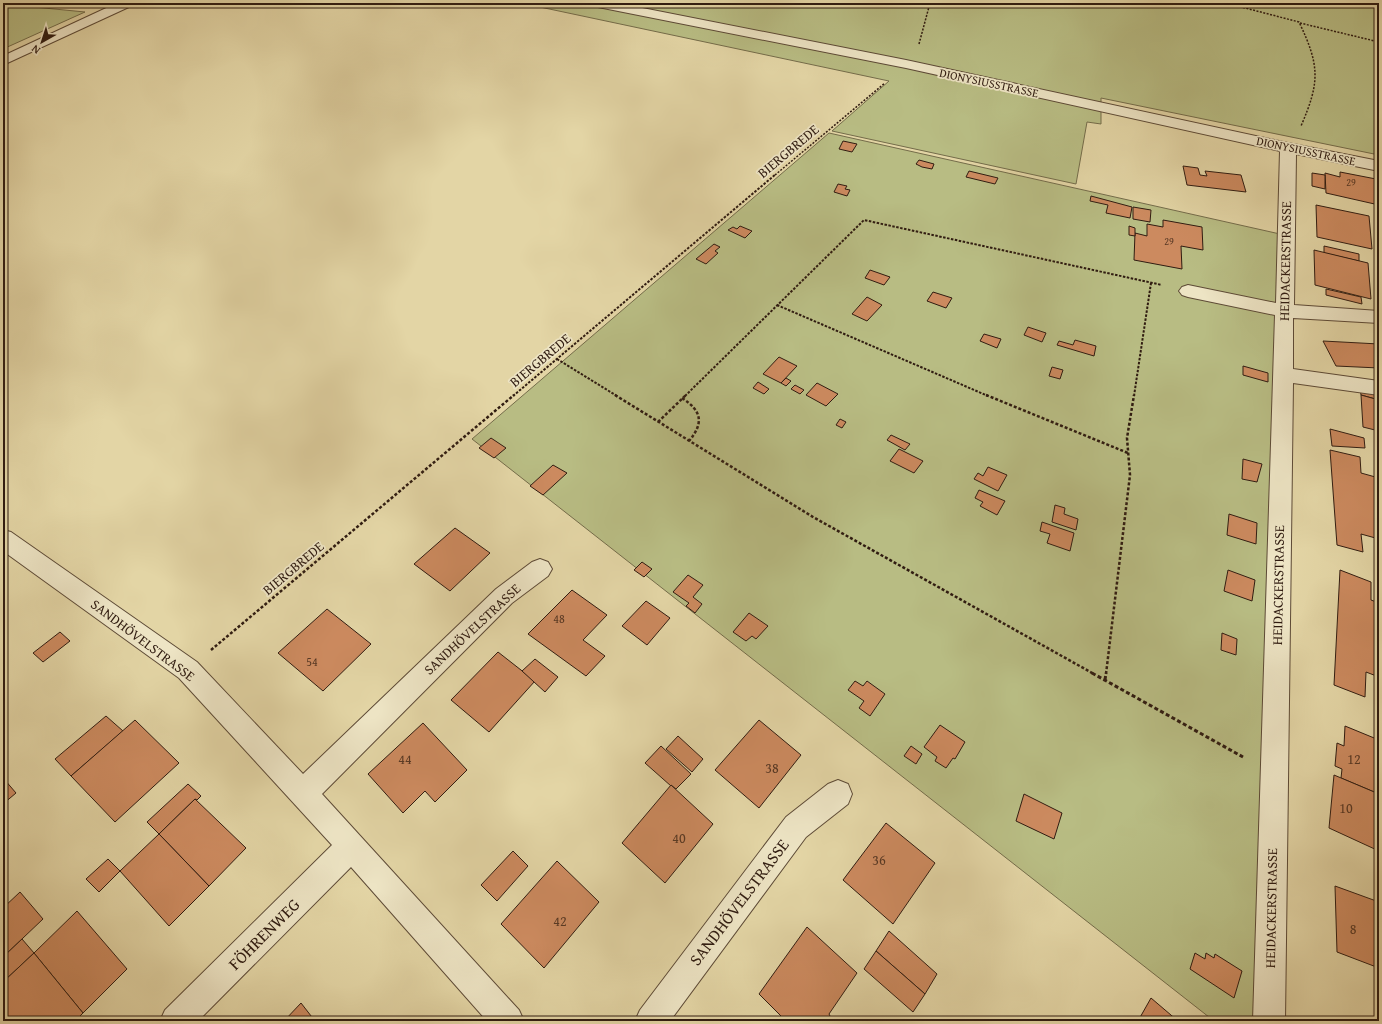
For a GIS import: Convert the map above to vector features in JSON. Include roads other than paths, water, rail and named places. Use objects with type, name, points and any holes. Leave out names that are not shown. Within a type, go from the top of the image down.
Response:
[{"type":"street","points":[[3,61],[127,3]]},
{"type":"street","name":"DIONYSIUSSTRASSE","points":[[598,3],[906,64],[1288,148],[1379,166]]},
{"type":"street","name":"HEIDACKERSTRASSE","points":[[1269,1021],[1288,148]]},
{"type":"street","points":[[1188,291],[1284,312],[1379,317]]},
{"type":"street","points":[[1282,374],[1379,388]]},
{"type":"street","name":"SANDHÖVELSTRASSE","points":[[3,539],[188,670],[352,846],[508,1021]]},
{"type":"street","name":"SANDHÖVELSTRASSE","points":[[303,793],[504,596],[540,569]]},
{"type":"street","name":"SANDHÖVELSTRASSE","points":[[651,1021],[796,826],[838,794]]},
{"type":"street","name":"FÖHRENWEG","points":[[176,1021],[352,846]]}]
